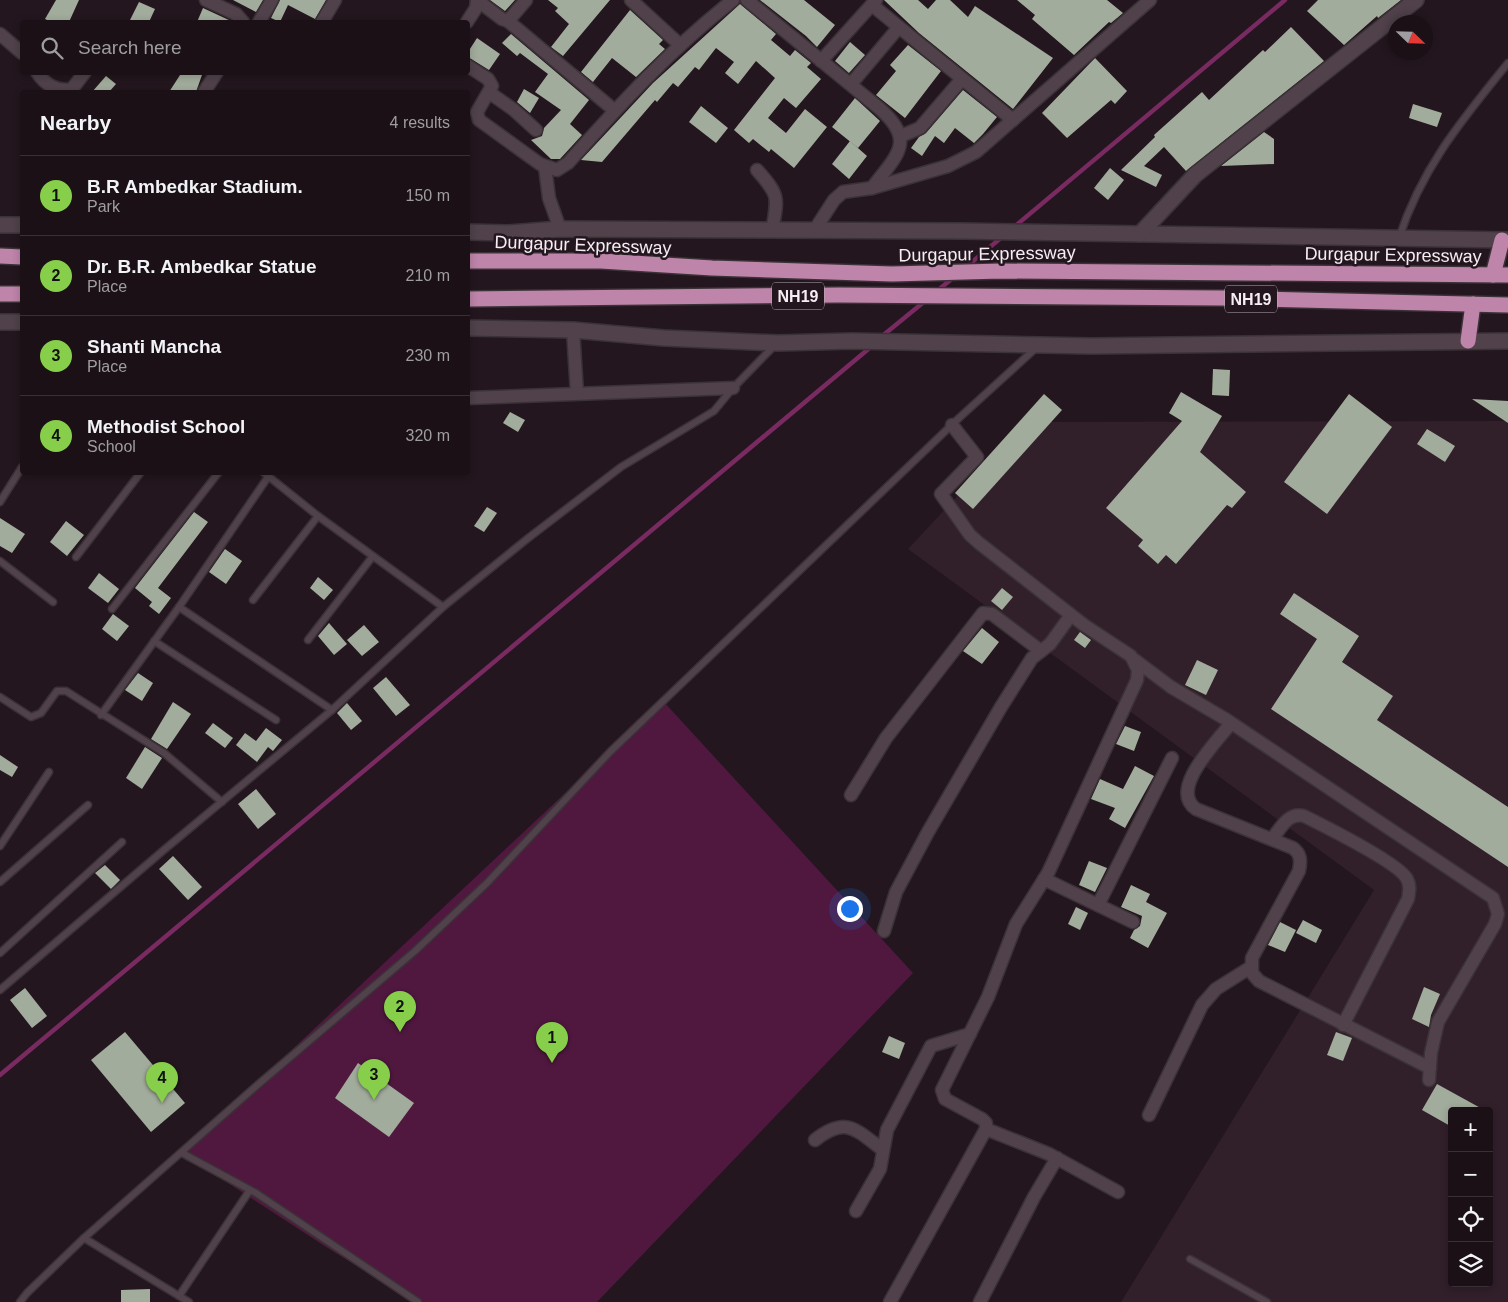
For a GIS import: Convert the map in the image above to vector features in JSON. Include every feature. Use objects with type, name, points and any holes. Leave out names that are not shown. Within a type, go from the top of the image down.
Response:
[{"type":"highway","points":[[1500,275],[1505,240]]},
{"type":"highway","points":[[0,256],[20,257]]},
{"type":"highway","name":"Durgapur Expressway","points":[[470,261],[600,261],[712,268],[892,274],[1001,271],[1500,275]]},
{"type":"highway","points":[[0,294],[20,294]]},
{"type":"highway","name":"NH19","points":[[470,299],[993,296],[1222,298],[1508,305]]},
{"type":"highway","points":[[1468,342],[1473,304]]},
{"type":"street","points":[[206,0],[236,14],[241,20]]},
{"type":"street","points":[[260,20],[272,0]]},
{"type":"street","points":[[323,20],[335,0]]},
{"type":"street","points":[[477,0],[502,19],[508,20],[614,110]]},
{"type":"street","points":[[468,20],[476,8],[477,0]]},
{"type":"street","points":[[508,20],[526,0]]},
{"type":"street","points":[[631,0],[679,44]]},
{"type":"street","points":[[470,67],[491,82],[490,93],[477,112],[479,120],[545,167],[556,170],[566,166],[614,110],[679,44],[733,0]]},
{"type":"street","points":[[747,0],[851,84],[892,119],[898,127],[901,136],[898,152],[872,188]]},
{"type":"street","points":[[814,231],[840,194],[849,190],[872,188],[962,160],[976,152],[1150,0]]},
{"type":"street","points":[[1140,234],[1195,175],[1416,0]]},
{"type":"street","points":[[821,61],[874,2],[899,28],[1013,120]]},
{"type":"street","points":[[851,84],[899,28]]},
{"type":"street","points":[[0,34],[20,51]]},
{"type":"street","points":[[40,75],[54,88],[60,90]]},
{"type":"street","points":[[72,90],[84,75]]},
{"type":"street","points":[[205,90],[215,75]]},
{"type":"street","points":[[901,136],[920,128],[962,79]]},
{"type":"street","points":[[490,93],[514,110],[536,130]]},
{"type":"street","points":[[545,167],[549,198],[560,229]]},
{"type":"street","points":[[757,170],[774,190],[777,204],[772,231]]},
{"type":"street","points":[[0,225],[20,225]]},
{"type":"street","points":[[470,232],[508,233],[560,229],[962,231],[1505,240]]},
{"type":"street","points":[[0,322],[20,322]]},
{"type":"street","points":[[470,328],[573,330],[664,338],[778,342],[852,341],[1039,345],[1508,341]]},
{"type":"street","points":[[573,330],[577,393]]},
{"type":"street","points":[[470,398],[733,388]]},
{"type":"street","points":[[952,426],[977,457],[940,494],[970,534],[1071,615],[1171,687],[1231,724],[1493,898],[1498,914],[1495,924],[1438,1022],[1432,1045],[1429,1074],[1343,1025],[1259,981],[1252,973],[1252,958],[1299,870],[1301,861],[1297,850],[1196,809],[1190,804],[1186,795],[1190,777],[1231,724]]},
{"type":"street","points":[[851,795],[886,738],[983,613],[992,614],[1041,651]]},
{"type":"street","points":[[884,931],[896,892],[928,832],[1024,670],[1032,658],[1057,637],[1071,615]]},
{"type":"street","points":[[890,1302],[986,1129],[986,1123],[982,1119],[945,1099],[942,1095],[942,1090],[988,997],[1016,924],[1044,880],[1137,680],[1138,670],[1135,660]]},
{"type":"street","points":[[1098,905],[1172,758]]},
{"type":"street","points":[[1272,839],[1290,817],[1296,814],[1304,816],[1368,851],[1402,872],[1407,879],[1410,889],[1408,899],[1343,1025]]},
{"type":"street","points":[[1044,880],[1132,922]]},
{"type":"street","points":[[1149,1115],[1202,1005],[1216,990],[1251,967]]},
{"type":"street","points":[[856,1212],[880,1169],[888,1130],[931,1046],[970,1034]]},
{"type":"street","points":[[815,1140],[833,1127],[845,1126],[883,1150]]},
{"type":"street","points":[[986,1129],[1012,1137],[1057,1158],[1118,1192]]},
{"type":"street","points":[[980,1302],[1057,1158]]},
{"type":"lane","points":[[1398,239],[1409,206],[1426,174],[1454,130],[1508,63]]},
{"type":"lane","points":[[0,990],[332,710],[443,607],[621,467],[714,411],[733,388],[778,342]]},
{"type":"lane","points":[[20,1302],[84,1238],[415,951],[487,883],[610,752],[1039,345]]},
{"type":"lane","points":[[0,502],[20,470]]},
{"type":"lane","points":[[76,557],[139,475]]},
{"type":"lane","points":[[112,609],[217,475]]},
{"type":"lane","points":[[101,715],[179,607],[265,475]]},
{"type":"lane","points":[[267,475],[318,516],[443,607]]},
{"type":"lane","points":[[253,600],[318,516]]},
{"type":"lane","points":[[308,640],[373,556]]},
{"type":"lane","points":[[0,561],[53,602]]},
{"type":"lane","points":[[179,607],[332,710]]},
{"type":"lane","points":[[154,641],[276,720]]},
{"type":"lane","points":[[0,698],[31,717],[36,716],[61,690],[164,753],[222,802]]},
{"type":"lane","points":[[0,846],[49,772]]},
{"type":"lane","points":[[0,882],[88,805]]},
{"type":"lane","points":[[0,953],[122,842]]},
{"type":"lane","points":[[182,1153],[250,1190],[418,1302]]},
{"type":"lane","points":[[179,1296],[250,1190]]},
{"type":"lane","points":[[84,1238],[189,1302]]},
{"type":"lane","points":[[1190,1259],[1267,1302]]},
{"type":"shaded area","points":[[1508,421],[1508,1302],[1121,1302],[1374,890],[908,549],[1026,422]]},
{"type":"shaded area","points":[[663,701],[913,973],[597,1302],[415,1302],[323,1245],[182,1153]]},
{"type":"building","points":[[56,0],[79,0],[70,20],[45,19]]},
{"type":"building","points":[[233,0],[263,0],[256,12]]},
{"type":"building","points":[[280,0],[326,0],[315,19],[288,5],[281,20],[271,18]]},
{"type":"building","points":[[490,0],[515,0],[505,11]]},
{"type":"building","points":[[548,0],[610,0],[563,56],[551,47],[569,24],[555,11],[558,8]]},
{"type":"building","points":[[760,0],[804,0],[835,25],[817,47]]},
{"type":"building","points":[[884,0],[918,0],[928,9],[936,0],[950,0],[968,17],[975,6],[1053,58],[1013,109],[919,33]]},
{"type":"building","points":[[1017,0],[1107,0],[1123,13],[1111,23],[1109,22],[1074,55],[1032,19],[1035,15]]},
{"type":"building","points":[[1318,0],[1401,0],[1378,18],[1377,16],[1344,45],[1307,11]]},
{"type":"building","points":[[139,2],[155,9],[150,20],[130,20]]},
{"type":"building","points":[[740,4],[776,34],[771,40],[790,56],[795,50],[811,63],[807,67],[821,79],[796,108],[784,98],[768,118],[786,133],[805,109],[827,127],[794,168],[771,149],[769,152],[753,139],[749,143],[734,130],[775,78],[756,61],[738,84],[725,73],[734,62],[716,48],[699,70],[695,67],[678,87],[673,83],[657,102],[655,100],[602,162],[581,160],[653,83]]},
{"type":"building","points":[[203,8],[229,20],[198,20]]},
{"type":"building","points":[[630,10],[663,40],[659,44],[665,49],[636,77],[612,58],[593,82],[581,72]]},
{"type":"building","points":[[1291,27],[1324,61],[1186,171],[1164,147],[1144,166],[1162,175],[1156,187],[1121,170],[1155,137],[1154,135],[1202,92],[1209,100]]},
{"type":"building","points":[[511,34],[589,100],[570,124],[582,135],[560,159],[551,159],[531,140],[542,136],[544,128],[561,110],[535,92],[548,74],[520,53],[517,56],[502,43]]},
{"type":"building","points":[[477,38],[500,54],[489,70],[470,58],[470,49]]},
{"type":"building","points":[[850,42],[865,55],[849,73],[835,61]]},
{"type":"building","points":[[908,45],[941,71],[905,118],[876,95],[896,71],[890,65]]},
{"type":"building","points":[[1095,58],[1127,91],[1115,104],[1111,100],[1067,138],[1042,113]]},
{"type":"building","points":[[180,75],[202,75],[197,90],[170,90]]},
{"type":"building","points":[[106,76],[116,84],[111,90],[94,90]]},
{"type":"building","points":[[524,89],[539,98],[530,113],[517,102]]},
{"type":"building","points":[[963,90],[997,117],[983,134],[974,143],[955,128],[944,143],[935,136],[922,156],[911,148],[919,137],[926,133]]},
{"type":"building","points":[[855,98],[880,121],[858,148],[832,127]]},
{"type":"building","points":[[1413,104],[1442,113],[1437,127],[1409,118]]},
{"type":"building","points":[[701,106],[728,128],[716,143],[689,122]]},
{"type":"building","points":[[1264,132],[1274,139],[1274,164],[1221,166]]},
{"type":"building","points":[[850,141],[867,156],[849,179],[832,164]]},
{"type":"building","points":[[1110,168],[1124,180],[1108,200],[1094,188]]},
{"type":"building","points":[[1213,369],[1230,370],[1229,396],[1212,395]]},
{"type":"building","points":[[1181,392],[1222,416],[1200,452],[1246,492],[1232,508],[1227,505],[1176,564],[1166,555],[1158,564],[1138,546],[1143,540],[1106,508],[1182,421],[1169,413]]},
{"type":"building","points":[[1044,394],[1062,410],[973,509],[955,493]]},
{"type":"building","points":[[1349,394],[1392,427],[1327,514],[1284,482]]},
{"type":"building","points":[[1472,399],[1508,401],[1508,423]]},
{"type":"building","points":[[510,412],[525,420],[518,432],[503,423]]},
{"type":"building","points":[[1427,429],[1455,446],[1445,462],[1417,444]]},
{"type":"building","points":[[487,507],[497,513],[484,532],[474,526]]},
{"type":"building","points":[[194,512],[208,522],[158,588],[171,598],[159,614],[149,606],[152,602],[135,588]]},
{"type":"building","points":[[0,518],[25,534],[12,553],[0,546]]},
{"type":"building","points":[[66,521],[84,535],[67,556],[50,542]]},
{"type":"building","points":[[225,549],[242,561],[226,584],[209,572]]},
{"type":"building","points":[[99,573],[119,589],[108,603],[88,588]]},
{"type":"building","points":[[318,577],[333,590],[324,600],[310,588]]},
{"type":"building","points":[[1002,588],[1013,597],[1002,610],[991,601]]},
{"type":"building","points":[[1294,593],[1359,636],[1342,662],[1393,696],[1377,720],[1508,807],[1508,867],[1271,709],[1317,639],[1280,614]]},
{"type":"building","points":[[113,614],[129,626],[117,641],[102,629]]},
{"type":"building","points":[[329,623],[347,644],[334,655],[318,636]]},
{"type":"building","points":[[364,625],[379,642],[362,656],[347,640]]},
{"type":"building","points":[[982,628],[999,642],[982,664],[963,651]]},
{"type":"building","points":[[1080,632],[1091,640],[1085,648],[1074,640]]},
{"type":"building","points":[[1197,660],[1218,670],[1206,695],[1185,685]]},
{"type":"building","points":[[138,673],[153,683],[142,701],[125,690]]},
{"type":"building","points":[[386,677],[410,705],[396,716],[373,688]]},
{"type":"building","points":[[173,702],[191,714],[167,749],[151,739]]},
{"type":"building","points":[[347,703],[362,721],[351,730],[337,713]]},
{"type":"building","points":[[213,723],[233,738],[225,748],[205,733]]},
{"type":"building","points":[[1125,726],[1141,732],[1134,751],[1116,744]]},
{"type":"building","points":[[266,728],[282,740],[273,751],[268,747],[257,762],[236,745],[245,733],[256,741]]},
{"type":"building","points":[[145,747],[162,758],[142,789],[126,778]]},
{"type":"building","points":[[0,755],[18,767],[12,777],[0,770]]},
{"type":"building","points":[[1135,766],[1154,776],[1125,828],[1109,819],[1115,808],[1091,799],[1100,779],[1123,789]]},
{"type":"building","points":[[256,789],[276,814],[258,829],[238,804]]},
{"type":"building","points":[[173,856],[202,887],[188,900],[159,869]]},
{"type":"building","points":[[1089,861],[1107,868],[1095,892],[1079,885]]},
{"type":"building","points":[[105,865],[120,880],[111,889],[95,873]]},
{"type":"building","points":[[1131,885],[1150,894],[1146,902],[1167,913],[1148,948],[1130,938],[1134,930],[1140,926],[1142,916],[1121,907]]},
{"type":"building","points":[[1076,907],[1088,913],[1080,930],[1068,924]]},
{"type":"building","points":[[1303,920],[1322,930],[1316,943],[1296,933]]},
{"type":"building","points":[[1280,922],[1296,930],[1285,952],[1268,945]]},
{"type":"building","points":[[1424,987],[1440,994],[1431,1015],[1429,1027],[1412,1019]]},
{"type":"building","points":[[25,988],[47,1016],[32,1028],[10,1000]]},
{"type":"building","points":[[125,1032],[185,1103],[151,1132],[91,1060]]},
{"type":"building","points":[[1336,1032],[1352,1038],[1343,1061],[1327,1055]]},
{"type":"building","points":[[889,1036],[905,1043],[899,1059],[882,1052]]},
{"type":"building","points":[[358,1063],[414,1103],[389,1137],[335,1098]]},
{"type":"building","points":[[1437,1084],[1479,1107],[1448,1107],[1448,1125],[1422,1110]]},
{"type":"building","points":[[150,1289],[150,1302],[121,1302],[121,1290]]},
{"type":"waterway","points":[[1014,227],[1285,0]]},
{"type":"waterway","points":[[966,267],[1002,237]]},
{"type":"waterway","points":[[937,291],[954,277]]},
{"type":"waterway","points":[[881,337],[925,301]]},
{"type":"waterway","points":[[0,1075],[872,346]]},
{"type":"place","name":"Dr. B.R. Ambedkar Statue","points":[[400,1032]]},
{"type":"place","name":"B.R Ambedkar Stadium.","points":[[552,1063]]},
{"type":"place","name":"Shanti Mancha","points":[[374,1100]]},
{"type":"place","name":"Methodist School","points":[[162,1103]]}]
